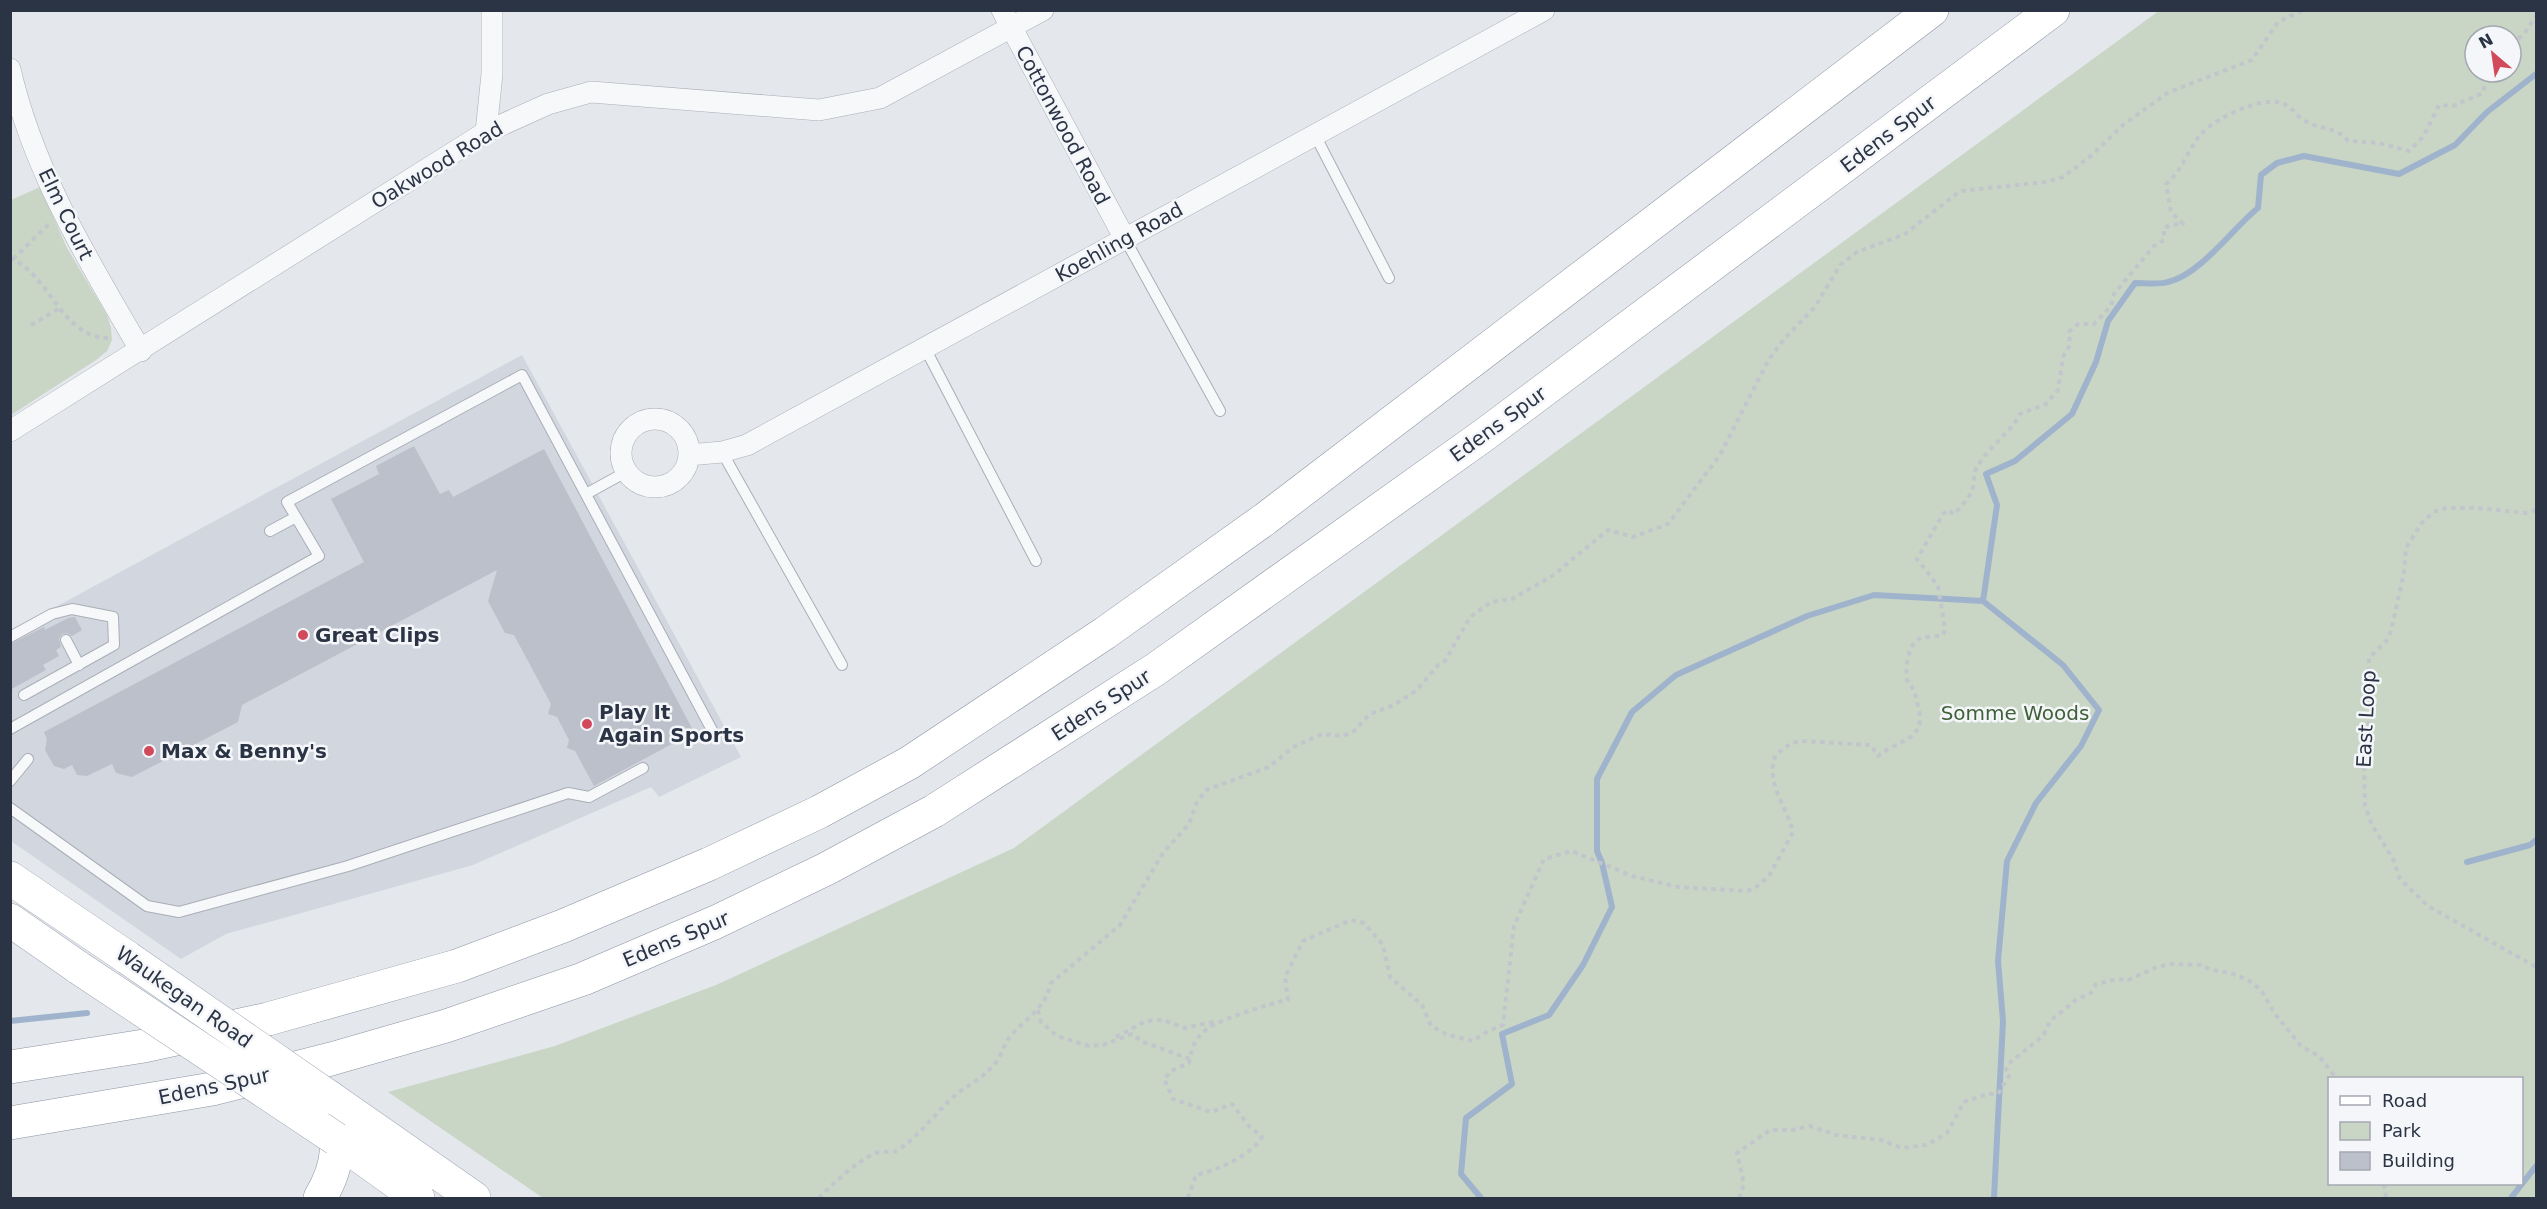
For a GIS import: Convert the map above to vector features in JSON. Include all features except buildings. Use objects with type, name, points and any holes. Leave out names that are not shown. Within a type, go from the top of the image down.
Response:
[{"type":"main road","points":[[10,1067],[144,1046],[268,1019],[457,966],[563,926],[709,864],[819,812],[909,763],[1105,633],[1265,519],[1932,10]]},
{"type":"main road","name":"Edens Spur","points":[[10,1122],[212,1089],[331,1059],[446,1026],[583,979],[716,922],[826,869],[934,811],[1156,669],[1484,435],[2053,10]]},
{"type":"main road","name":"Waukegan Road","points":[[10,878],[474,1198]]},
{"type":"main road","name":"Waukegan Road","points":[[10,920],[336,1138],[418,1198]]},
{"type":"main road","points":[[320,1198],[336,1167],[336,1138],[329,1097]]},
{"type":"street","points":[[486,132],[492,74],[492,10]]},
{"type":"street","name":"Oakwood Road","points":[[10,431],[136,343],[486,132],[548,104],[591,92],[819,110],[880,98],[1006,18],[1043,10]]},
{"type":"street","name":"Koehling Road","points":[[689,455],[722,452],[747,445],[1544,10]]},
{"type":"street","name":"Cottonwood Road","points":[[1006,18],[1125,239]]},
{"type":"street","name":"Elm Court","points":[[10,69],[39,157],[62,211],[136,343]]},
{"type":"street","points":[[652,419],[674,425],[682,433],[689,455],[680,476],[660,487],[649,487],[638,483],[626,472],[621,449],[624,438],[640,422],[652,419]]},
{"type":"lane","points":[[1315,135],[1389,278]]},
{"type":"lane","points":[[1125,239],[1220,411]]},
{"type":"lane","points":[[925,348],[1036,561]]},
{"type":"lane","points":[[10,729],[319,556],[287,502],[522,375],[713,732]]},
{"type":"lane","points":[[722,452],[842,665]]},
{"type":"lane","points":[[586,494],[626,472]]},
{"type":"lane","points":[[270,531],[296,518]]},
{"type":"lane","points":[[10,637],[55,619],[72,609],[113,617],[114,645],[24,695]]},
{"type":"lane","points":[[66,640],[79,666]]},
{"type":"lane","points":[[10,781],[28,759]]},
{"type":"lane","points":[[10,807],[147,906],[179,912],[348,866],[568,793],[589,797],[644,768]]},
{"type":"path","points":[[819,1198],[840,1177],[878,1152],[896,1152],[927,1127],[960,1090],[975,1083],[993,1066],[1002,1055],[1008,1039],[1038,1010],[1049,992],[1050,984],[1120,925],[1162,853],[1189,824],[1196,804],[1206,790],[1269,767],[1295,746],[1322,734],[1343,736],[1354,731],[1370,714],[1394,705],[1417,690],[1438,665],[1445,661],[1470,617],[1491,602],[1512,598],[1552,576],[1608,530],[1633,537],[1668,524],[1720,455],[1769,359],[1785,338],[1815,307],[1840,265],[1857,252],[1905,234],[1960,191],[2046,182],[2063,177],[2092,155],[2123,125],[2169,92],[2252,60],[2278,22],[2303,10]]},
{"type":"path","points":[[2523,35],[2536,16]]},
{"type":"path","points":[[1103,1045],[1146,1021],[1162,1020],[1185,1028],[1288,1000],[1285,977],[1303,940],[1351,920],[1364,923],[1383,945],[1390,977],[1422,1005],[1431,1026],[1448,1035],[1473,1041],[1488,1030],[1503,1025],[1514,926],[1544,859],[1572,851],[1632,876],[1678,887],[1727,891],[1754,889],[1769,876],[1793,832],[1774,784],[1772,771],[1776,753],[1792,743],[1825,742],[1871,745],[1878,756],[1908,739],[1919,729],[1922,717],[1914,687],[1907,680],[1907,663],[1913,643],[1920,638],[1943,635],[1945,629],[1938,586],[1917,559],[1920,551],[1943,514],[1948,510],[1954,514],[1960,508],[1973,488],[1972,478],[1977,467],[2009,432],[2020,414],[2046,404],[2053,397],[2062,377],[2063,357],[2070,345],[2068,332],[2078,324],[2094,324],[2111,306],[2114,294],[2128,281],[2154,246],[2164,240],[2164,228],[2183,224],[2171,212],[2166,184],[2178,174],[2202,133],[2256,101],[2280,102],[2294,109],[2307,123],[2343,134],[2348,141],[2379,143],[2409,151],[2423,137],[2439,105],[2453,106],[2483,93],[2485,84]]},
{"type":"path","points":[[62,211],[12,258],[39,280],[60,308],[84,332],[136,343]]},
{"type":"path","points":[[31,325],[60,308]]},
{"type":"path","name":"East Loop","points":[[2536,510],[2526,513],[2476,508],[2446,508],[2433,512],[2421,524],[2406,548],[2404,573],[2391,631],[2387,640],[2369,658],[2370,716],[2364,783],[2365,806],[2372,825],[2393,859],[2400,879],[2428,906],[2536,967]]},
{"type":"path","points":[[1739,1198],[1744,1184],[1737,1153],[1770,1130],[1792,1130],[1810,1126],[1836,1135],[1881,1140],[1902,1148],[1927,1145],[1947,1133],[1964,1102],[1988,1094],[1998,1094],[2010,1074],[2006,1069],[2008,1064],[2043,1036],[2050,1022],[2076,1000],[2091,993],[2096,984],[2116,979],[2128,980],[2157,967],[2170,964],[2201,965],[2248,980],[2261,990],[2275,1014],[2301,1046],[2319,1056],[2335,1077]]},
{"type":"path","points":[[1038,1010],[1041,1022],[1057,1036],[1089,1046],[1103,1045],[1132,1034],[1143,1041],[1190,1059]]},
{"type":"path","points":[[1188,1198],[1196,1175],[1209,1172],[1255,1149],[1262,1137],[1249,1126],[1232,1104],[1211,1112],[1173,1100],[1164,1079],[1171,1071],[1189,1063],[1192,1047],[1199,1035],[1216,1021]]},
{"type":"shaded area","points":[[522,355],[741,757],[659,797],[651,787],[473,865],[226,934],[181,959],[11,841],[11,631]]},
{"type":"green space","name":"Somme Woods","points":[[2160,10],[2536,11],[2536,1198],[543,1198],[388,1092],[555,1046],[716,985],[1014,848]]},
{"type":"green space","points":[[40,187],[67,248],[107,315],[112,340],[107,351],[96,360],[11,415],[11,200]]},
{"type":"waterway","points":[[1983,601],[1997,505],[1986,474],[2015,461],[2072,414],[2096,362],[2108,321],[2135,283],[2168,282],[2204,261],[2258,208],[2261,175],[2277,163],[2304,156],[2399,174],[2455,145],[2487,112],[2536,74]]},
{"type":"waterway","points":[[1481,1198],[1461,1174],[1466,1118],[1512,1084],[1502,1034],[1549,1015],[1583,965],[1612,907],[1597,851],[1597,779],[1632,712],[1676,675],[1807,616],[1874,595],[1983,601],[2063,665],[2099,710],[2081,746],[2036,803],[2007,861],[1998,961],[2003,1021],[1994,1198]]},
{"type":"waterway","points":[[2467,862],[2530,845],[2536,840]]},
{"type":"waterway","points":[[10,1021],[87,1013]]},
{"type":"waterway","points":[[2523,1183],[2536,1166]]},
{"type":"waterway","points":[[2511,1198],[2521,1185]]},
{"type":"place","name":"Great Clips","points":[[303,635]]},
{"type":"place","name":"Play It Again Sports","points":[[587,724]]},
{"type":"place","name":"Max & Benny's","points":[[149,751]]}]
